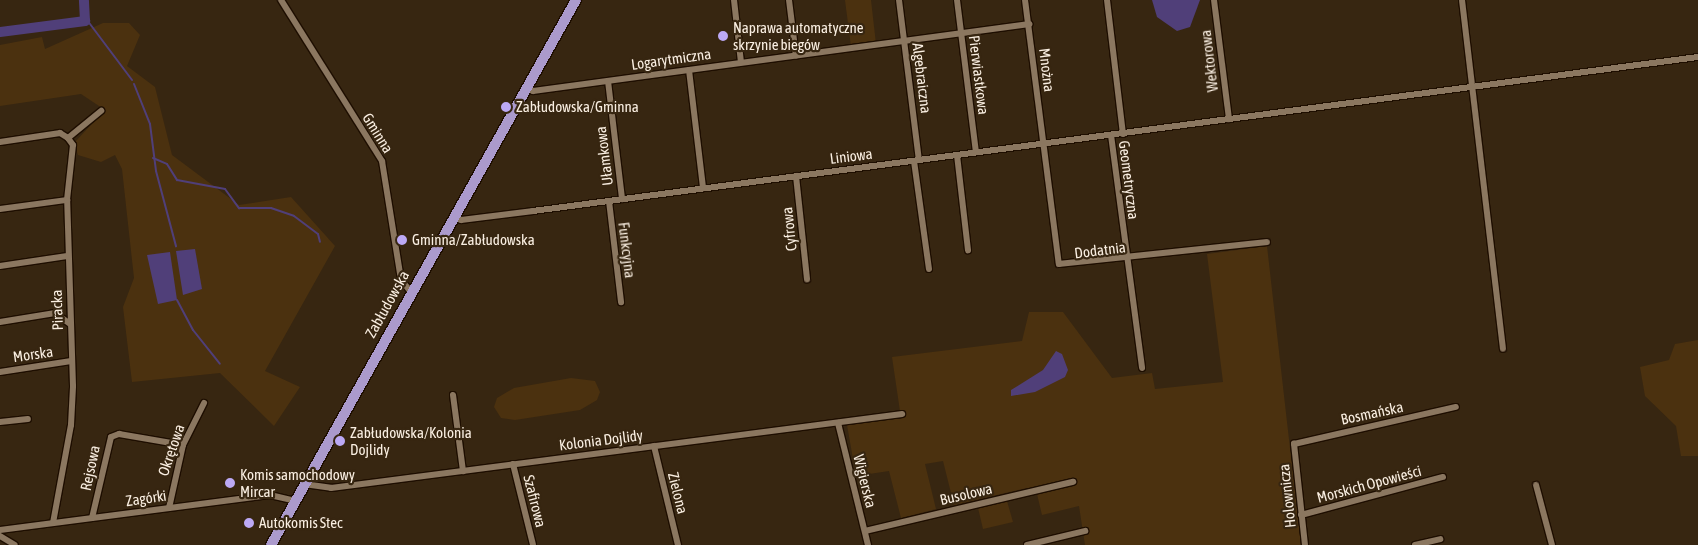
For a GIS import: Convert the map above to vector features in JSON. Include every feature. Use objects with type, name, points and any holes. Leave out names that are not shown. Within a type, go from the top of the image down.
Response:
[{"type":"highway","name":"Zabłudowska","points":[[271,545],[452,216],[576,0]]},
{"type":"street","points":[[734,0],[742,62]]},
{"type":"street","points":[[789,0],[796,56]]},
{"type":"street","name":"Algebraiczna","points":[[899,0],[928,269]]},
{"type":"street","name":"Pierwiastkowa","points":[[957,0],[976,152]]},
{"type":"street","name":"Mnożna","points":[[1026,0],[1044,143]]},
{"type":"street","points":[[1107,0],[1123,134]]},
{"type":"street","name":"Wektorowa","points":[[1214,0],[1228,120]]},
{"type":"street","points":[[1462,0],[1503,349]]},
{"type":"street","name":"Gminna","points":[[281,1],[382,161],[401,280],[410,292]]},
{"type":"street","name":"Logarytmiczna","points":[[526,87],[533,91],[742,62],[904,44],[1029,24]]},
{"type":"street","name":"Liniowa","points":[[452,216],[462,220],[1698,57]]},
{"type":"street","points":[[689,70],[703,188]]},
{"type":"street","name":"Ułamkowa","points":[[608,81],[622,199]]},
{"type":"street","points":[[0,142],[60,134],[68,138],[101,111]]},
{"type":"street","name":"Geometryczna","points":[[1111,135],[1142,368]]},
{"type":"street","name":"Piracka","points":[[53,523],[71,425],[67,200],[73,150],[68,138]]},
{"type":"street","name":"Dodatnia","points":[[1044,143],[1059,264],[1127,259],[1267,242]]},
{"type":"street","points":[[957,155],[968,250]]},
{"type":"street","name":"Cyfrowa","points":[[796,176],[807,279]]},
{"type":"street","points":[[0,209],[67,200]]},
{"type":"street","name":"Funkcyjna","points":[[609,201],[621,302]]},
{"type":"street","points":[[0,266],[67,256]]},
{"type":"street","points":[[0,322],[55,313],[70,324]]},
{"type":"street","name":"Morska","points":[[0,372],[71,362]]},
{"type":"street","points":[[453,395],[463,470]]},
{"type":"street","name":"Okrętowa","points":[[168,508],[183,445],[204,403]]},
{"type":"street","name":"Bosmańska","points":[[1294,444],[1456,408]]},
{"type":"street","name":"Kolonia Dojlidy","points":[[304,484],[331,488],[902,414]]},
{"type":"street","points":[[0,422],[28,419]]},
{"type":"street","name":"Wigierska","points":[[838,422],[868,545]]},
{"type":"street","name":"Rejsowa","points":[[92,518],[111,437],[118,434],[183,445]]},
{"type":"street","name":"Holownicza","points":[[1294,444],[1305,545]]},
{"type":"street","name":"Zielona","points":[[654,446],[678,545]]},
{"type":"street","name":"Szafirowa","points":[[513,464],[533,545]]},
{"type":"street","name":"Morskich Opowieści","points":[[1302,515],[1443,477]]},
{"type":"street","name":"Busolowa","points":[[865,531],[1074,482]]},
{"type":"street","points":[[1536,485],[1552,545]]},
{"type":"street","name":"Zagórki","points":[[0,530],[270,495],[295,501]]},
{"type":"street","points":[[1027,545],[1085,531]]},
{"type":"street","points":[[0,536],[15,545]]},
{"type":"street","points":[[1415,545],[1440,539]]},
{"type":"shaded area","points":[[845,0],[871,0],[876,44],[851,47]]},
{"type":"shaded area","points":[[1152,0],[1200,0],[1190,27],[1177,31],[1157,17]]},
{"type":"shaded area","points":[[103,23],[129,23],[140,35],[127,66],[155,87],[172,155],[239,205],[291,197],[335,246],[265,371],[300,387],[274,426],[220,373],[132,382],[123,307],[134,278],[122,169],[115,155],[101,162],[78,155],[74,143],[105,110],[81,94],[0,106],[0,45],[42,37],[45,49]]},
{"type":"shaded area","points":[[1267,246],[1301,545],[1085,545],[1079,506],[1042,515],[1037,494],[1027,488],[954,505],[943,461],[925,464],[936,509],[901,518],[889,471],[856,476],[847,425],[901,418],[892,357],[1022,341],[1029,312],[1063,312],[1112,378],[1152,373],[1155,389],[1223,382],[1207,254]]},
{"type":"shaded area","points":[[195,249],[202,289],[183,295],[176,251]]},
{"type":"shaded area","points":[[170,252],[177,300],[158,304],[147,255]]},
{"type":"shaded area","points":[[1698,340],[1698,456],[1681,456],[1676,426],[1645,396],[1640,367],[1669,360],[1675,344]]},
{"type":"shaded area","points":[[1056,351],[1062,354],[1068,370],[1065,377],[1035,392],[1011,396],[1011,390],[1043,370]]},
{"type":"shaded area","points":[[571,378],[595,381],[600,392],[597,400],[580,410],[515,420],[501,418],[494,407],[497,398],[514,388]]},
{"type":"shaded area","points":[[1007,501],[1013,522],[983,529],[978,508]]},
{"type":"waterway","points":[[0,32],[85,21],[84,0]]},
{"type":"waterway","points":[[87,20],[132,80]]},
{"type":"waterway","points":[[134,84],[150,124],[156,171],[176,246]]},
{"type":"waterway","points":[[153,158],[167,164],[177,180],[225,189],[239,208],[271,208],[294,216],[318,234],[320,242]]},
{"type":"waterway","points":[[177,300],[193,330],[220,364]]},
{"type":"place","name":"Naprawa automatyczne skrzynie biegów","points":[[723,36]]},
{"type":"place","name":"Zabłudowska/Gminna","points":[[506,107]]},
{"type":"place","name":"Gminna/Zabłudowska","points":[[402,240]]},
{"type":"place","name":"Zabłudowska/Kolonia Dojlidy","points":[[340,441]]},
{"type":"place","name":"Komis samochodowy Mircar","points":[[230,483]]},
{"type":"place","name":"Autokomis Stec","points":[[249,523]]}]
